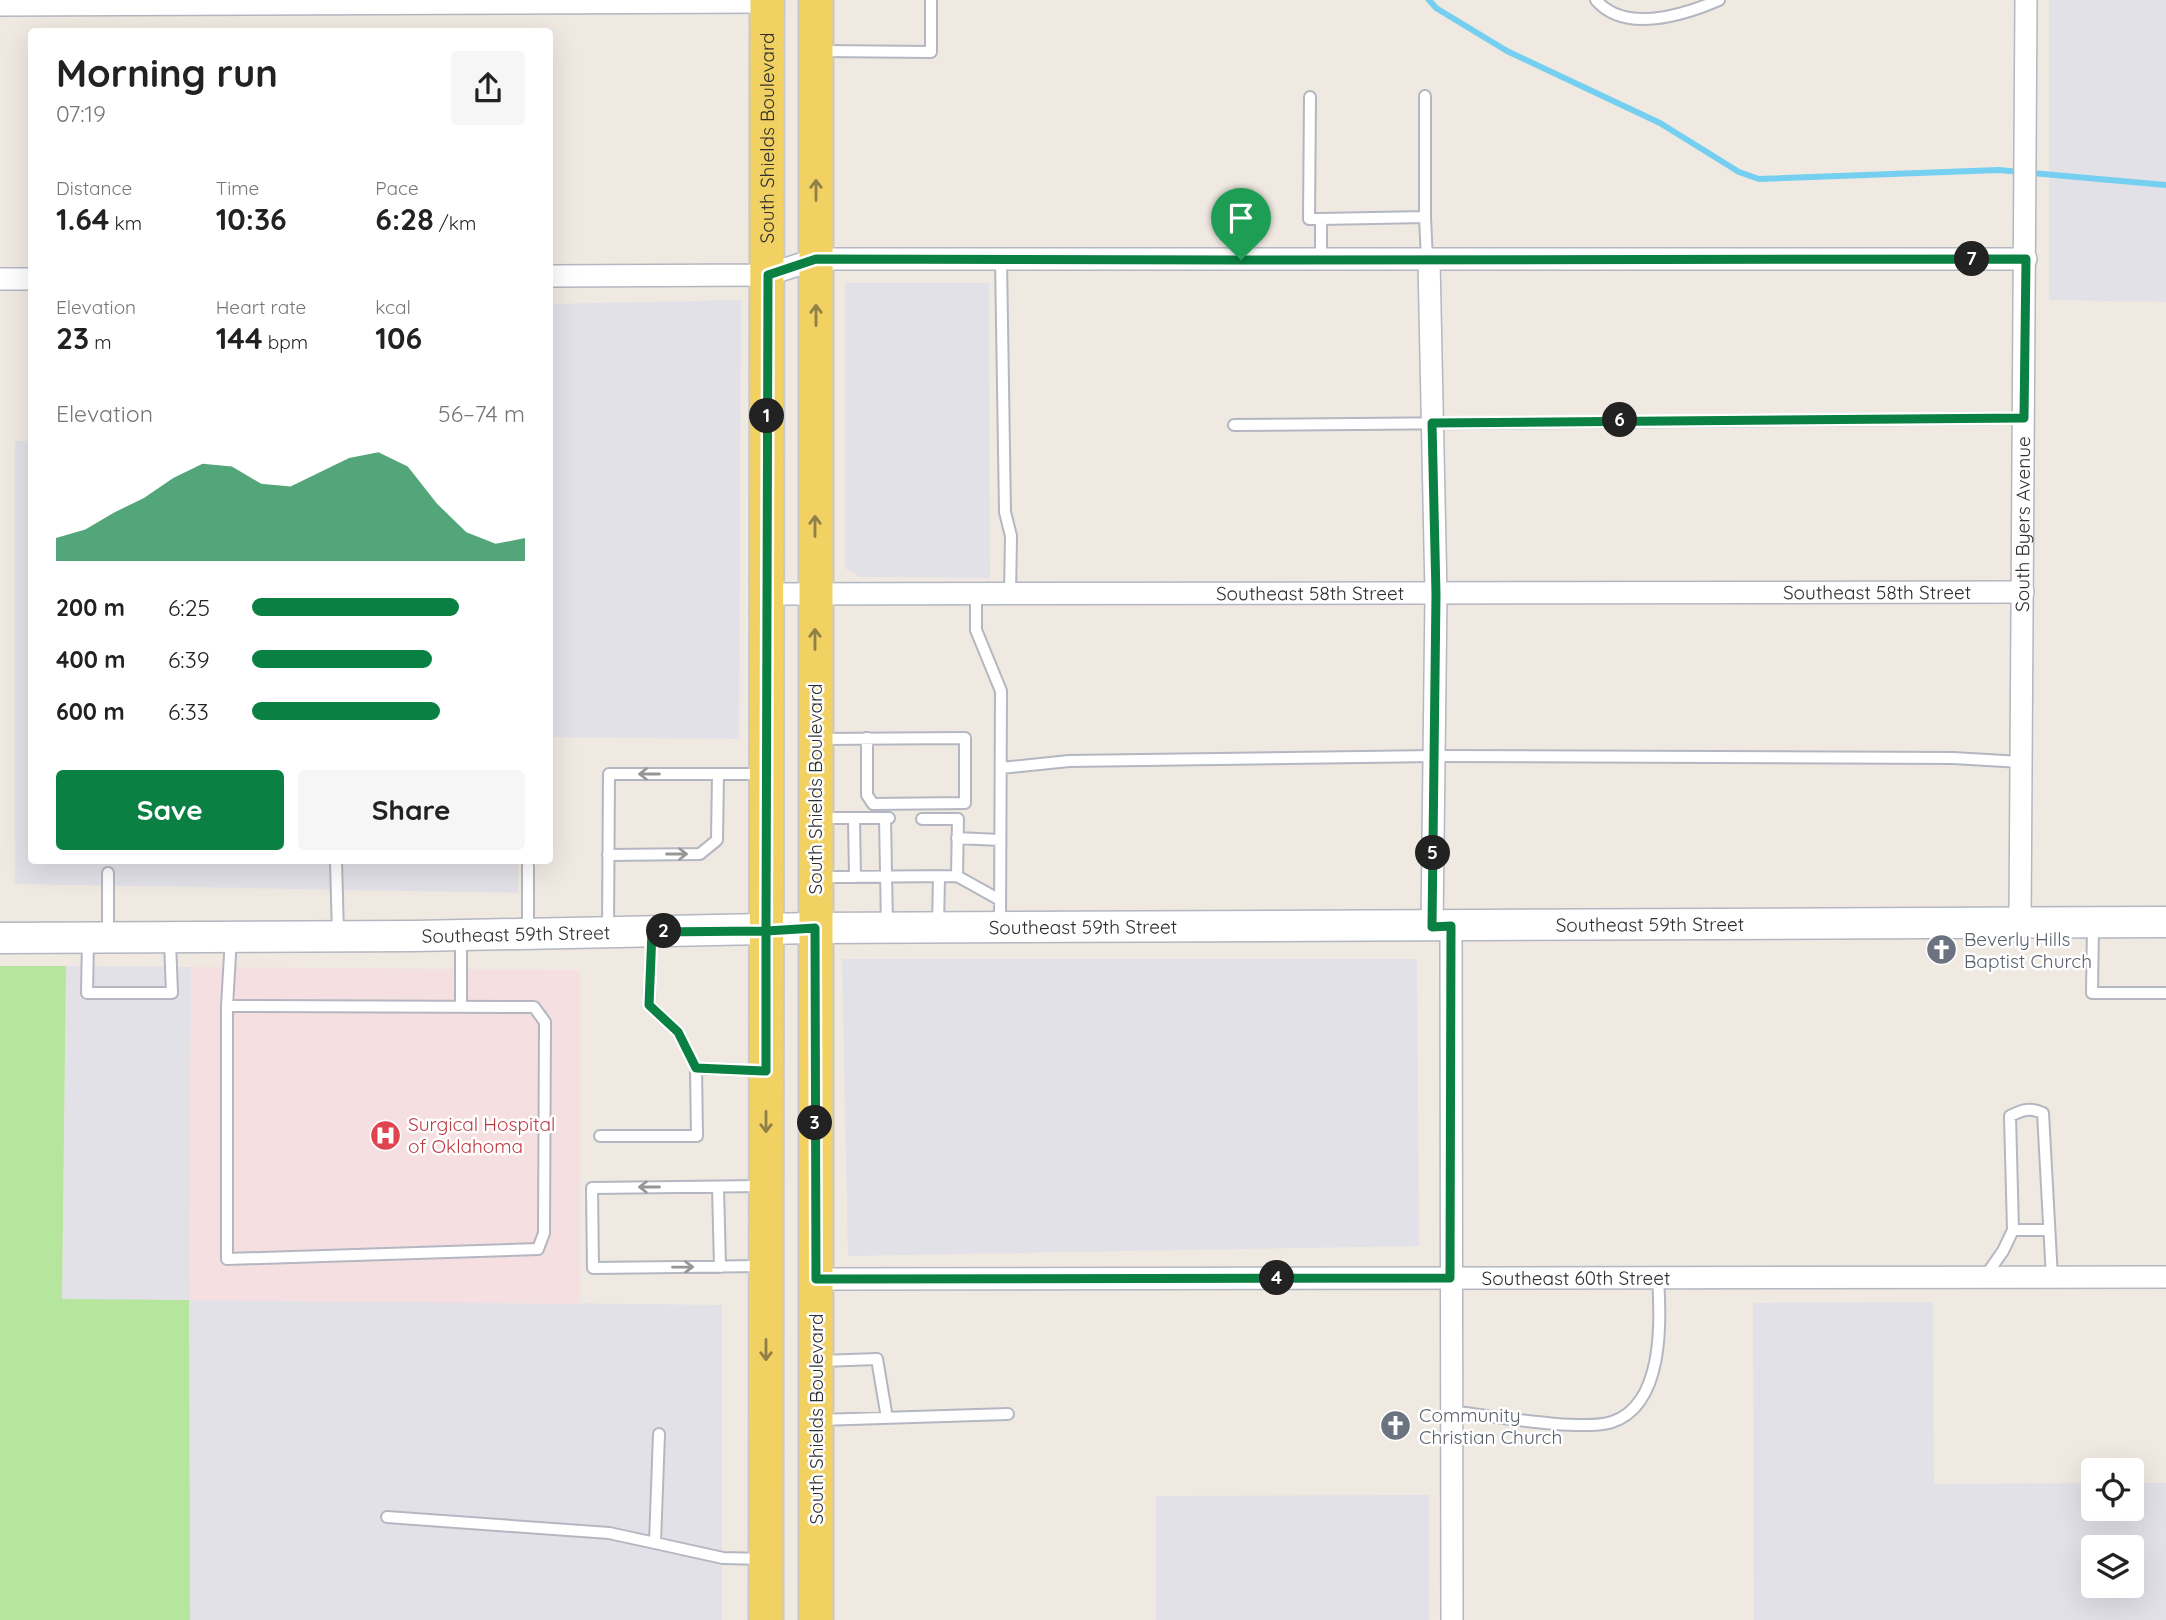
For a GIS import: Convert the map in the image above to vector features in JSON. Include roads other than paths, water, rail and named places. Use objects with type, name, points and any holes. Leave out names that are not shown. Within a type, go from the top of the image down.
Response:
[{"type":"main road","name":"South Shields Boulevard","points":[[816,0],[816,1620]]},
{"type":"main road","name":"South Shields Boulevard","points":[[766,1620],[767,1]]},
{"type":"main road","name":"Southeast 59th Street","points":[[0,938],[338,937],[815,928],[938,929],[1000,914],[1441,927],[2166,922]]},
{"type":"main road","points":[[766,1559],[816,1559]]},
{"type":"street","name":"South Byers Avenue","points":[[2021,923],[2026,0]]},
{"type":"street","points":[[0,5],[767,1]]},
{"type":"street","points":[[553,276],[768,275],[816,259],[2026,259]]},
{"type":"street","points":[[1428,261],[1436,594],[1434,756],[1450,1278],[1451,1620]]},
{"type":"street","points":[[0,279],[28,279]]},
{"type":"street","name":"Southeast 58th Street","points":[[766,594],[2023,592]]},
{"type":"street","name":"Southeast 60th Street","points":[[816,1279],[2166,1278]]},
{"type":"lane","points":[[816,51],[931,52],[931,0]]},
{"type":"lane","points":[[1596,0],[1606,12],[1647,20],[1689,13],[1719,0]]},
{"type":"lane","points":[[1425,96],[1425,217],[1428,261]]},
{"type":"lane","points":[[1310,97],[1309,219],[1425,217]]},
{"type":"lane","points":[[1321,219],[1321,260]]},
{"type":"lane","points":[[1001,259],[1005,512],[1011,536],[1010,594]]},
{"type":"lane","points":[[1234,425],[2024,418]]},
{"type":"lane","points":[[976,594],[976,631],[1001,691],[1000,914]]},
{"type":"lane","points":[[814,739],[867,738],[965,738],[965,803],[873,804],[866,795],[867,738]]},
{"type":"lane","points":[[1001,768],[1069,761],[1434,756],[1953,758],[2021,762]]},
{"type":"lane","points":[[608,932],[609,774],[766,774]]},
{"type":"lane","points":[[608,855],[700,854],[717,841],[718,774]]},
{"type":"lane","points":[[815,818],[888,818],[885,877],[887,929]]},
{"type":"lane","points":[[922,818],[958,819],[957,876]]},
{"type":"lane","points":[[855,819],[855,877]]},
{"type":"lane","points":[[957,838],[1000,840]]},
{"type":"lane","points":[[335,864],[338,937]]},
{"type":"lane","points":[[528,866],[528,933]]},
{"type":"lane","points":[[108,873],[87,993],[172,993],[170,938]]},
{"type":"lane","points":[[815,877],[957,876],[1000,914]]},
{"type":"lane","points":[[938,929],[939,877]]},
{"type":"lane","points":[[2093,923],[2092,993],[2166,993]]},
{"type":"lane","points":[[600,1136],[697,1136],[696,1068],[678,1032],[649,1005],[652,932]]},
{"type":"lane","points":[[461,935],[461,1004]]},
{"type":"lane","points":[[227,1006],[461,1004],[534,1007],[545,1022],[544,1233],[538,1249],[227,1259],[227,1006],[231,937]]},
{"type":"lane","points":[[696,1068],[766,1071]]},
{"type":"lane","points":[[1984,1278],[2003,1251],[2013,1230],[2010,1116],[2022,1110],[2035,1109],[2043,1113],[2052,1278]]},
{"type":"lane","points":[[718,1186],[720,1267]]},
{"type":"lane","points":[[766,1186],[592,1188],[593,1268],[766,1266]]},
{"type":"lane","points":[[2013,1230],[2049,1230]]},
{"type":"lane","points":[[1450,1411],[1586,1425],[1612,1422],[1634,1408],[1647,1386],[1657,1357],[1660,1314],[1658,1278]]},
{"type":"lane","points":[[816,1361],[877,1359],[887,1418]]},
{"type":"lane","points":[[816,1420],[1008,1414]]},
{"type":"lane","points":[[655,1543],[659,1434]]},
{"type":"lane","points":[[387,1517],[609,1533],[723,1558],[766,1559]]},
{"type":"waterway","points":[[1429,0],[1436,8],[1507,51],[1660,123],[1739,172],[1759,179],[1999,170],[2166,185]]},
{"type":"place","name":"Beverly Hills Baptist Church","points":[[1941,950]]},
{"type":"place","name":"Surgical Hospital of Oklahoma","points":[[385,1135]]},
{"type":"place","name":"Community Christian Church","points":[[1396,1426]]}]
